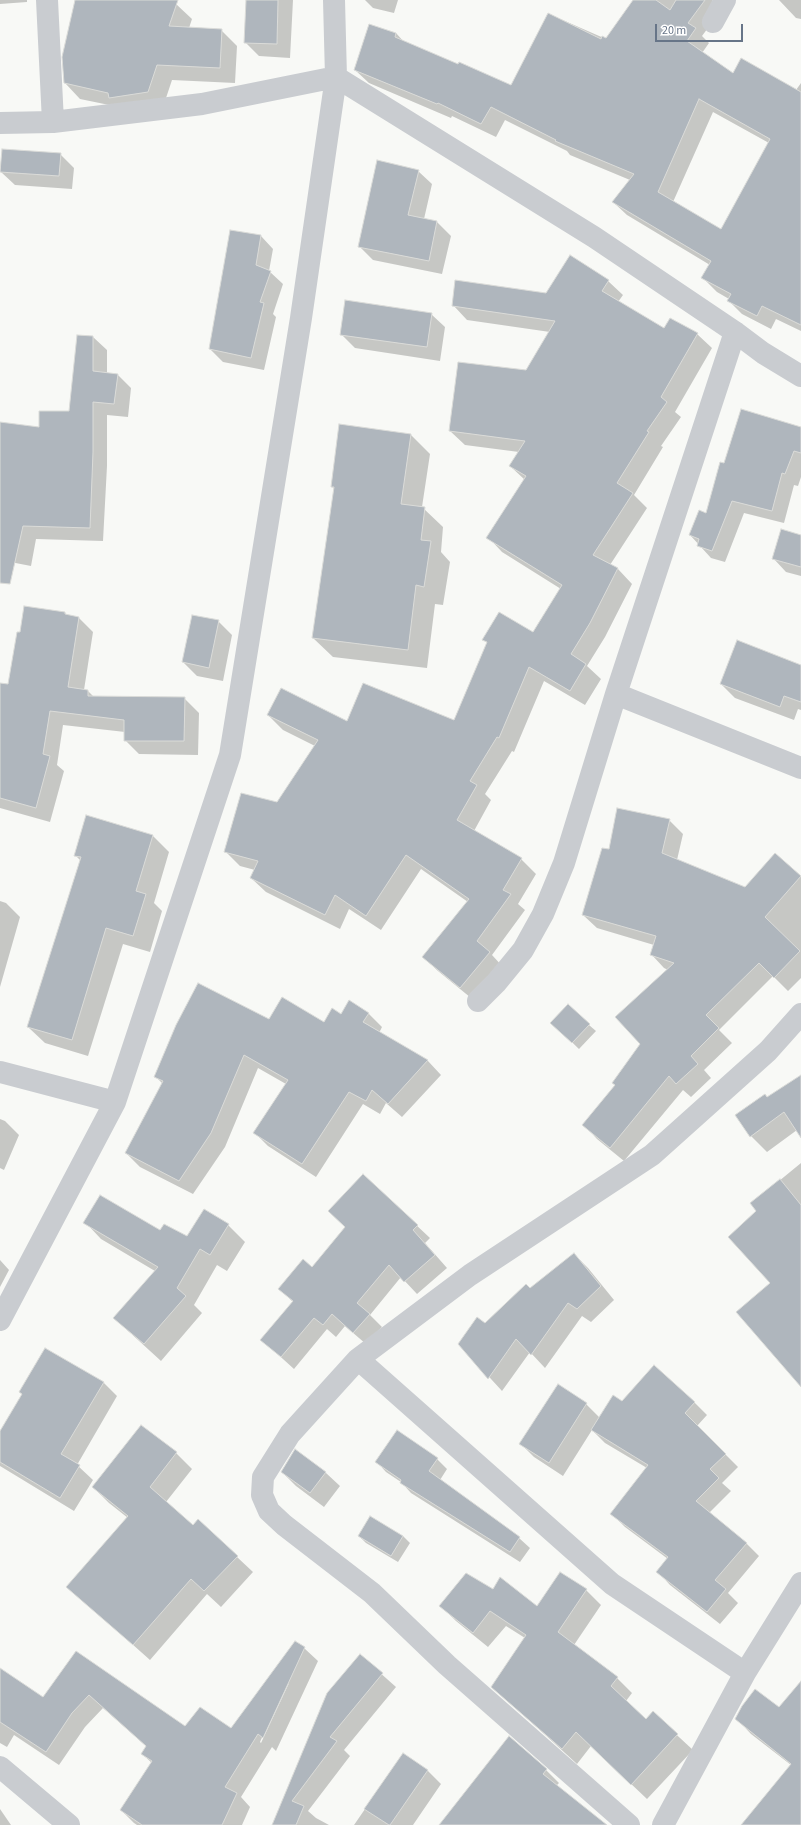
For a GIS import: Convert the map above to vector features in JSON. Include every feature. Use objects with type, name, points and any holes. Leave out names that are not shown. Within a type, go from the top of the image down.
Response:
[{"type":"street","points":[[47,0],[53,122]]},
{"type":"street","points":[[0,1320],[115,1102],[230,755],[299,326],[336,77],[334,0]]},
{"type":"street","points":[[713,22],[725,0]]},
{"type":"street","points":[[0,123],[53,122],[202,104],[336,77],[594,236],[735,332],[763,353],[801,376]]},
{"type":"street","points":[[478,1001],[496,983],[522,950],[542,914],[564,863],[616,694],[735,332]]},
{"type":"street","points":[[616,694],[801,768]]},
{"type":"street","points":[[629,1825],[447,1665],[372,1593],[284,1525],[269,1511],[262,1495],[263,1477],[290,1434],[358,1359],[470,1275],[652,1155],[768,1052],[801,1014]]},
{"type":"street","points":[[0,1072],[115,1102]]},
{"type":"street","points":[[358,1359],[612,1584],[745,1673]]},
{"type":"street","points":[[663,1825],[745,1673],[801,1582]]},
{"type":"street","points":[[0,1767],[68,1825]]},
{"type":"building","points":[[75,0],[178,0],[169,26],[222,29],[220,68],[157,65],[148,92],[109,98],[108,93],[64,83],[62,57]]},
{"type":"building","points":[[246,0],[278,0],[277,44],[244,43]]},
{"type":"building","points":[[633,0],[656,0],[670,10],[676,0],[705,0],[688,23],[696,28],[687,41],[733,73],[741,58],[801,92],[801,325],[762,306],[757,316],[727,301],[731,294],[701,278],[711,261],[612,202],[634,174],[555,141],[556,140],[491,107],[481,124],[438,103],[437,104],[354,70],[369,24],[396,33],[395,37],[458,64],[459,62],[511,85],[548,13],[601,39],[602,36],[606,38]],"holes":[[[699,99],[770,139],[721,229],[658,192]]]},
{"type":"building","points":[[2,149],[61,153],[59,176],[0,172]]},
{"type":"building","points":[[377,160],[419,170],[408,215],[437,221],[429,261],[358,247]]},
{"type":"building","points":[[230,230],[261,235],[256,265],[271,271],[260,302],[264,303],[251,358],[209,349]]},
{"type":"building","points":[[570,255],[609,280],[602,291],[664,328],[670,318],[698,333],[661,397],[667,402],[647,431],[649,432],[617,483],[633,493],[593,555],[618,568],[590,623],[571,654],[586,664],[570,691],[529,667],[499,738],[497,737],[470,781],[477,785],[457,820],[522,858],[503,890],[511,894],[477,941],[490,952],[460,988],[422,957],[469,899],[406,855],[366,916],[335,895],[325,915],[250,878],[258,861],[224,852],[241,793],[277,802],[318,740],[267,715],[281,688],[347,721],[363,683],[454,720],[487,642],[482,640],[499,612],[533,632],[562,585],[486,538],[526,476],[509,466],[525,441],[449,431],[458,362],[526,370],[555,321],[452,306],[455,280],[546,293]]},
{"type":"building","points":[[345,300],[432,313],[427,347],[340,335]]},
{"type":"building","points":[[77,335],[93,336],[93,371],[118,374],[114,404],[93,402],[90,528],[23,526],[10,584],[0,583],[0,422],[39,427],[39,411],[69,411]]},
{"type":"building","points":[[741,409],[801,427],[801,453],[794,451],[785,474],[782,473],[772,511],[732,501],[712,551],[697,546],[699,539],[689,535],[699,510],[706,513],[720,462],[724,463]]},
{"type":"building","points":[[339,424],[411,434],[401,504],[425,507],[421,540],[431,541],[424,587],[416,585],[408,650],[312,638],[334,487],[331,487]]},
{"type":"building","points":[[781,529],[801,535],[801,567],[772,559]]},
{"type":"building","points":[[24,606],[65,612],[65,614],[79,617],[68,687],[88,690],[88,696],[185,697],[184,741],[124,741],[124,720],[50,711],[43,754],[50,756],[36,808],[0,798],[0,683],[8,684],[17,632],[20,632]]},
{"type":"building","points":[[192,615],[219,620],[209,668],[182,662]]},
{"type":"building","points":[[737,640],[801,665],[801,702],[784,696],[780,707],[720,684]]},
{"type":"building","points":[[617,808],[670,819],[662,853],[745,887],[775,853],[801,876],[765,917],[800,951],[774,978],[759,963],[706,1015],[719,1028],[691,1056],[698,1064],[676,1084],[669,1076],[610,1148],[582,1125],[615,1085],[612,1083],[640,1044],[615,1017],[674,963],[650,955],[656,936],[582,915],[602,848],[609,849]]},
{"type":"building","points":[[86,815],[153,835],[136,891],[146,894],[133,936],[106,928],[72,1040],[27,1027],[81,857],[74,856]]},
{"type":"building","points":[[198,983],[269,1019],[282,997],[324,1022],[332,1008],[341,1014],[349,1000],[369,1013],[363,1022],[428,1060],[388,1104],[372,1090],[366,1101],[349,1092],[302,1164],[253,1133],[288,1080],[244,1055],[211,1133],[179,1181],[125,1153],[163,1081],[154,1077],[176,1025]]},
{"type":"building","points":[[568,1004],[590,1024],[572,1043],[550,1023]]},
{"type":"building","points":[[801,1075],[801,1138],[784,1112],[750,1137],[735,1115],[765,1094],[767,1097]]},
{"type":"building","points":[[363,1174],[418,1225],[413,1230],[435,1255],[404,1282],[389,1265],[357,1303],[370,1314],[353,1333],[332,1314],[323,1325],[314,1318],[281,1357],[260,1340],[293,1301],[278,1289],[303,1259],[312,1267],[345,1227],[328,1211]]},
{"type":"building","points":[[780,1179],[801,1205],[801,1387],[736,1312],[770,1283],[728,1237],[756,1211],[750,1203]]},
{"type":"building","points":[[100,1195],[160,1230],[164,1224],[187,1236],[204,1209],[229,1224],[210,1255],[200,1249],[177,1288],[186,1296],[144,1344],[113,1318],[158,1267],[83,1223]]},
{"type":"building","points":[[574,1253],[601,1286],[577,1309],[568,1303],[531,1355],[516,1339],[488,1379],[458,1344],[477,1317],[485,1323],[526,1284],[530,1288]]},
{"type":"building","points":[[45,1348],[104,1382],[61,1454],[80,1465],[60,1498],[0,1462],[0,1431],[22,1394],[19,1392]]},
{"type":"building","points":[[654,1365],[695,1402],[685,1413],[726,1454],[710,1469],[719,1478],[696,1501],[747,1543],[715,1580],[726,1589],[707,1612],[656,1572],[668,1557],[610,1514],[648,1465],[591,1430],[613,1395],[622,1401]]},
{"type":"building","points":[[558,1384],[587,1403],[549,1463],[519,1444]]},
{"type":"building","points":[[141,1425],[177,1452],[150,1487],[193,1525],[198,1519],[238,1556],[204,1591],[191,1579],[133,1645],[66,1587],[128,1516],[92,1487]]},
{"type":"building","points":[[397,1430],[438,1458],[429,1471],[520,1537],[510,1552],[400,1483],[401,1480],[375,1462]]},
{"type":"building","points":[[295,1449],[326,1472],[310,1493],[281,1472]]},
{"type":"building","points":[[370,1516],[403,1536],[391,1556],[358,1536]]},
{"type":"building","points":[[560,1572],[587,1589],[558,1632],[618,1677],[611,1686],[646,1719],[653,1711],[678,1734],[631,1785],[576,1732],[562,1749],[491,1687],[526,1635],[490,1611],[473,1633],[439,1606],[466,1573],[493,1589],[500,1577],[537,1606]]},
{"type":"building","points":[[295,1641],[305,1647],[263,1738],[258,1734],[225,1787],[237,1793],[222,1825],[142,1825],[120,1810],[152,1761],[141,1754],[146,1746],[89,1695],[72,1713],[46,1752],[0,1722],[0,1668],[43,1697],[76,1651],[185,1726],[200,1707],[231,1728]]},
{"type":"building","points":[[360,1654],[383,1673],[330,1737],[337,1741],[292,1801],[304,1806],[296,1825],[272,1825],[327,1693]]},
{"type":"building","points":[[801,1681],[801,1825],[741,1825],[791,1764],[735,1719],[742,1706],[755,1689],[779,1707]]},
{"type":"building","points":[[509,1736],[547,1769],[543,1774],[607,1825],[439,1825]]},
{"type":"building","points":[[403,1753],[428,1770],[389,1825],[364,1809]]}]
